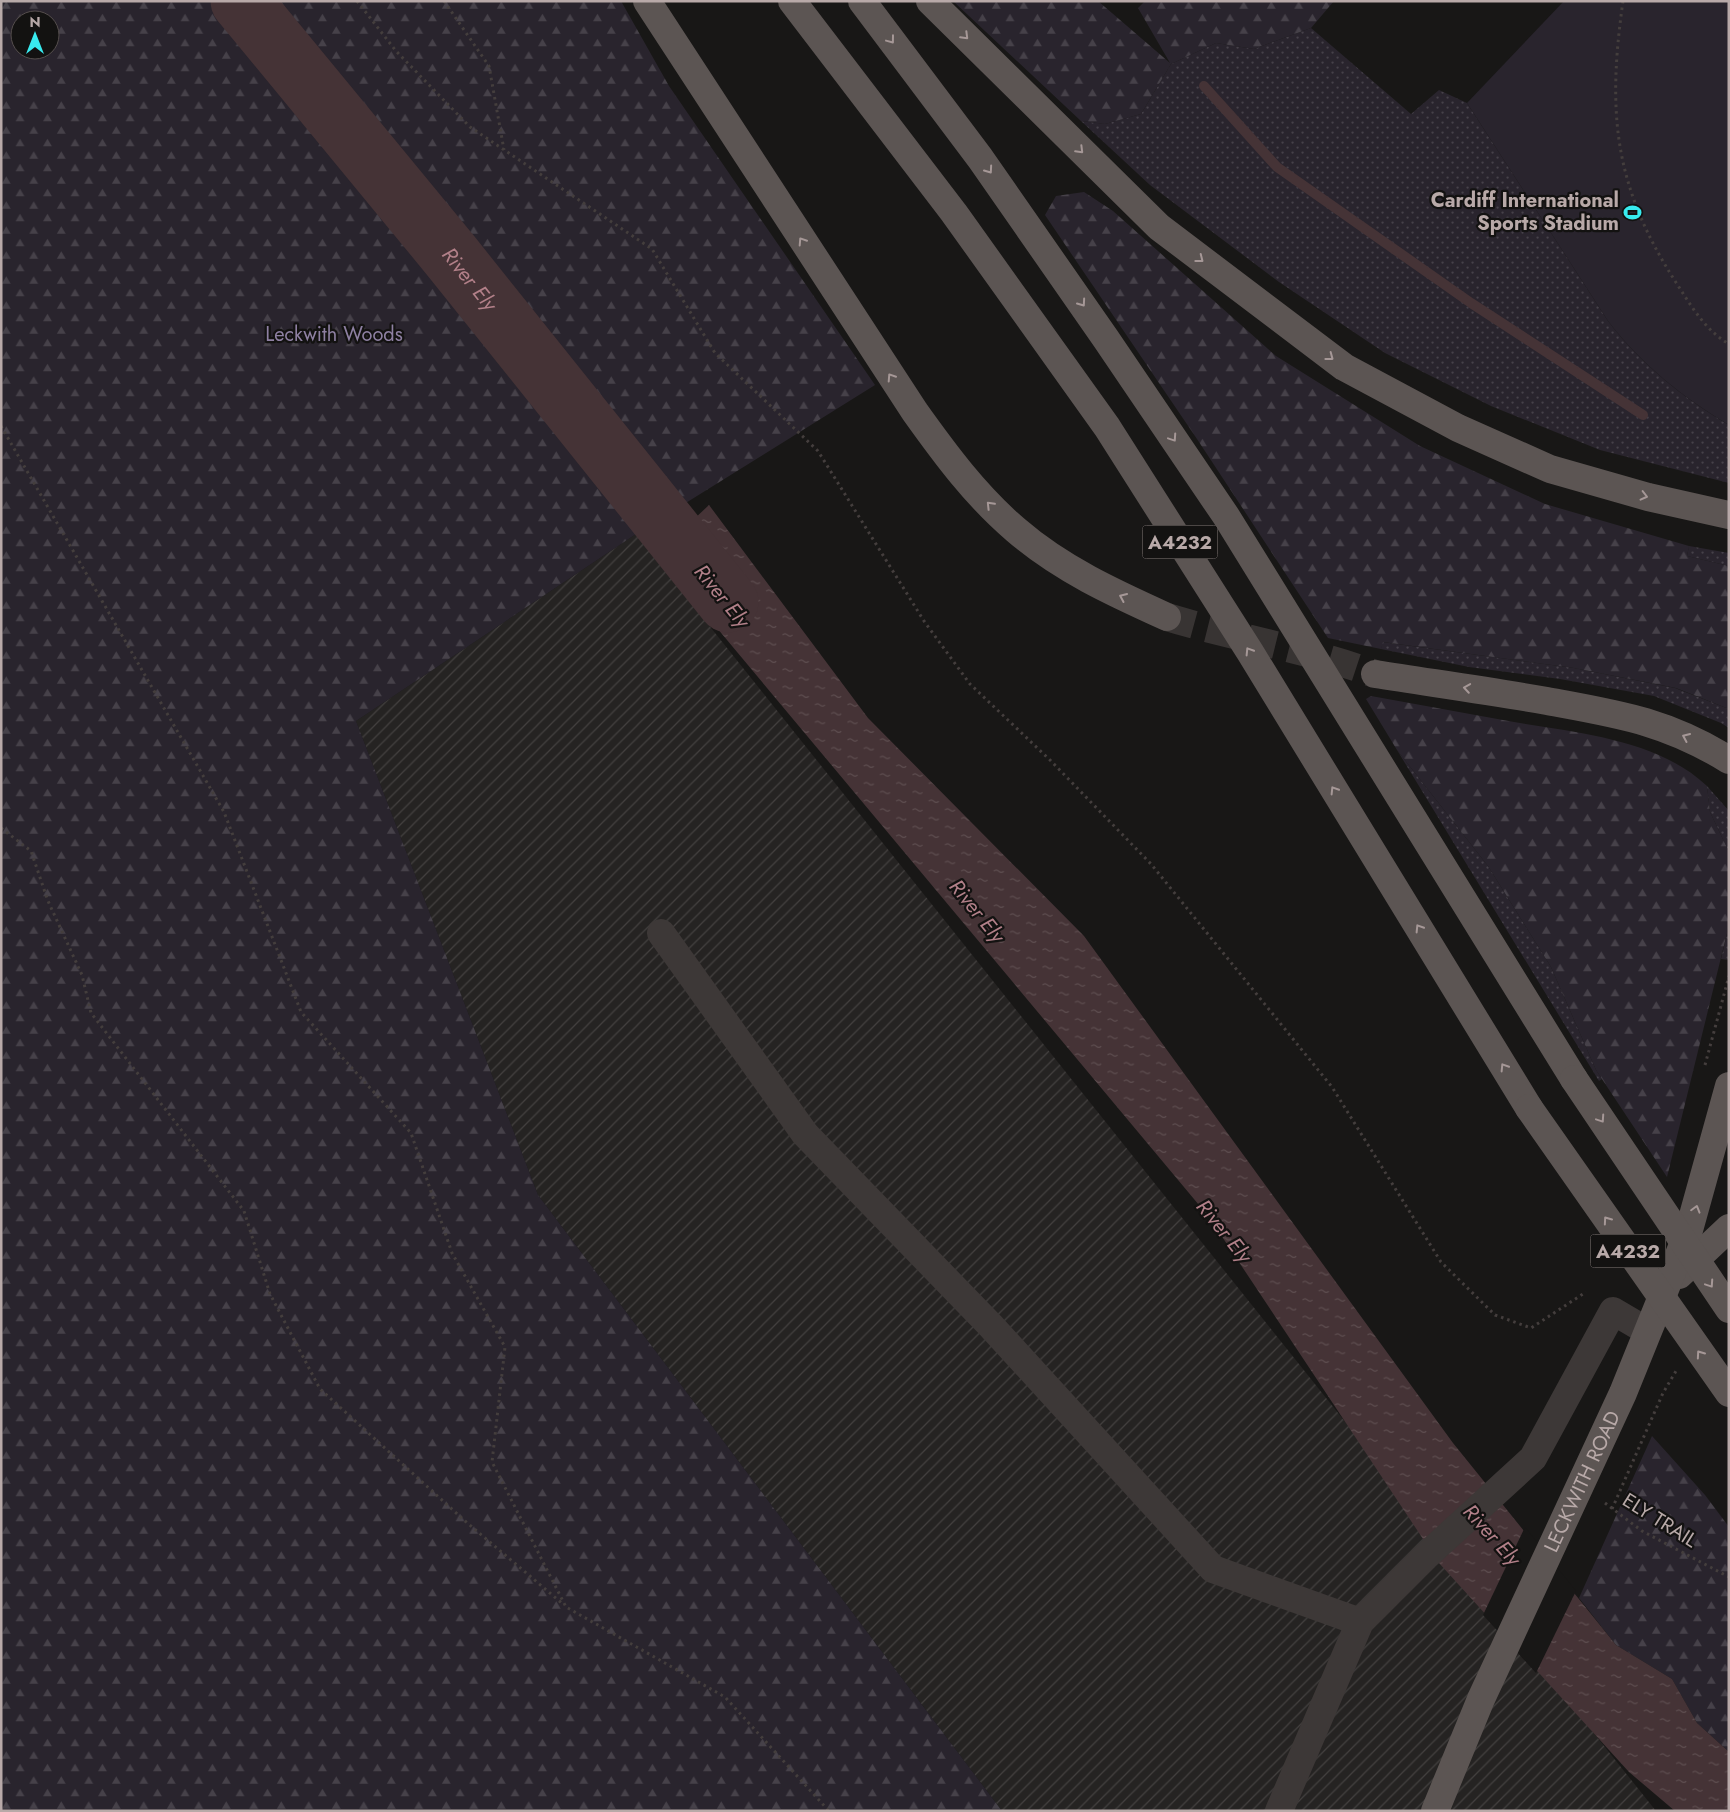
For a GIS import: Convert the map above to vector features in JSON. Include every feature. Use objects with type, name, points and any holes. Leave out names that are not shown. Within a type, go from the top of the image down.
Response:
[{"type":"main road","points":[[647,1],[914,412],[949,460],[995,510],[1017,531],[1043,550],[1106,590],[1168,617]]},
{"type":"main road","name":"A4232","points":[[792,1],[954,213],[1107,427],[1250,652],[1529,1108],[1729,1393]]},
{"type":"main road","name":"A4232","points":[[862,1],[980,158],[1226,516],[1574,1079],[1729,1310]]},
{"type":"main road","points":[[930,1],[1159,226],[1344,367],[1458,428],[1550,470],[1648,497],[1729,515]]},
{"type":"main road","points":[[1375,674],[1516,696],[1641,719],[1688,737],[1729,760]]},
{"type":"main road","name":"LECKWITH ROAD","points":[[1435,1811],[1481,1699],[1623,1393],[1666,1287],[1689,1230],[1729,1086]]},
{"type":"main road","name":"LECKWITH ROAD","points":[[1666,1287],[1729,1228]]},
{"type":"street","points":[[661,933],[805,1134],[991,1326],[1213,1569],[1360,1622]]},
{"type":"street","points":[[1279,1811],[1360,1622],[1425,1557],[1533,1458],[1613,1311],[1647,1331]]},
{"type":"path","points":[[357,1],[396,51],[470,127],[652,249],[715,353],[818,451],[924,621],[970,684],[1050,760],[1151,864],[1332,1087],[1441,1262],[1495,1315],[1531,1328],[1593,1287],[1613,1311]]},
{"type":"path","points":[[444,1],[489,66],[505,150]]},
{"type":"path","points":[[1623,1],[1614,84],[1617,131],[1625,177],[1643,223],[1667,269],[1694,311],[1721,340],[1729,344]]},
{"type":"path","points":[[1,426],[224,812],[301,1012],[411,1133],[452,1253],[505,1347],[492,1462],[566,1606]]},
{"type":"path","points":[[1,828],[31,851],[48,901],[82,975],[91,1013],[244,1211],[270,1294],[320,1389],[465,1521],[566,1606],[725,1697],[829,1811]]},
{"type":"path","points":[[1612,1509],[1663,1393],[1677,1369]]},
{"type":"path","name":"ELY TRAIL","points":[[1580,1484],[1642,1531],[1729,1577]]},
{"type":"shaded area","points":[[636,534],[1656,1811],[1002,1811],[538,1195],[356,721]]},
{"type":"green space","name":"Leckwith Woods","points":[[1,1],[621,1],[669,86],[875,385],[636,534],[356,721],[538,1195],[1002,1811],[1,1811]]},
{"type":"green space","points":[[953,1],[1098,1],[1170,63],[1138,8],[1145,1],[1334,1],[1311,28],[1254,49],[1216,43],[1171,64],[1141,114],[1105,124],[1081,121]]},
{"type":"green space","name":"Cardiff International Sports Stadium","points":[[1564,1],[1729,1],[1729,425],[1663,379],[1621,337],[1608,321],[1467,103]]},
{"type":"green space","points":[[1311,28],[1411,114],[1439,90],[1467,103],[1608,321],[1621,337],[1663,379],[1729,425],[1729,483],[1600,450],[1491,406],[1385,353],[1279,282],[1150,185],[1081,121],[1105,124],[1141,114],[1171,64],[1216,43],[1254,49]]},
{"type":"green space","points":[[1084,192],[1113,211],[1276,356],[1420,446],[1545,504],[1689,546],[1687,556],[1729,566],[1729,709],[1676,688],[1574,668],[1383,642],[1381,649],[1328,638],[1197,439],[1045,215],[1056,196]]},
{"type":"green space","points":[[1689,546],[1729,553],[1729,566],[1687,556]]},
{"type":"green space","points":[[1382,642],[1574,668],[1675,688],[1729,709],[1729,728],[1654,696],[1560,679],[1469,667],[1381,649]]},
{"type":"green space","points":[[1371,696],[1616,740],[1665,758],[1687,770],[1707,786],[1710,812],[1729,852],[1729,925],[1667,1177],[1596,1070],[1551,967],[1488,866],[1397,750],[1366,699]]},
{"type":"green space","points":[[1397,750],[1488,866],[1551,967],[1596,1070],[1602,1079],[1599,1081]]},
{"type":"green space","points":[[1707,786],[1729,811],[1729,852],[1710,812]]},
{"type":"green space","points":[[1729,925],[1729,960],[1721,959]]},
{"type":"green space","points":[[1652,1436],[1705,1495],[1729,1527],[1729,1752],[1697,1723],[1672,1679],[1616,1645],[1579,1598]]},
{"type":"water","points":[[709,505],[868,718],[1084,936],[1453,1443],[1616,1645],[1672,1679],[1697,1723],[1729,1752],[1729,1811],[1675,1811],[1629,1772],[1439,1563],[1209,1217],[656,555]]},
{"type":"pier","points":[[1525,1527],[1576,1591],[1536,1673],[1483,1615]]},
{"type":"waterway","name":"River Ely","points":[[241,1],[451,256],[728,602]]},
{"type":"waterway","points":[[1204,86],[1277,167],[1471,303],[1643,415]]},
{"type":"tunnel","points":[[1167,617],[1324,658],[1375,674]]},
{"type":"place","name":"Cardiff International Sports Stadium","points":[[1633,212]]}]
